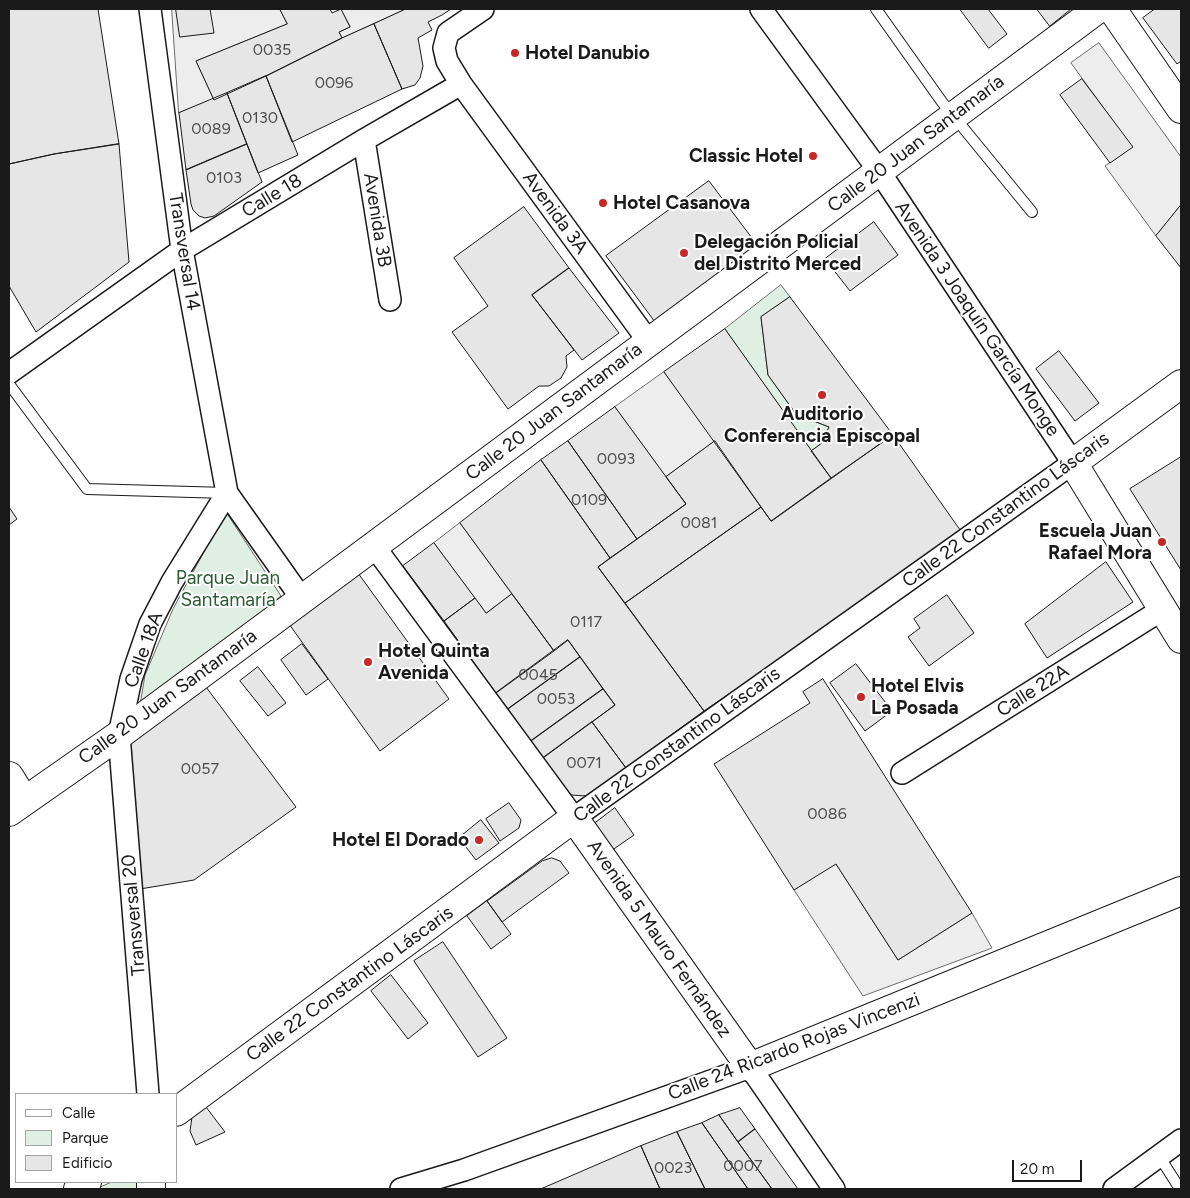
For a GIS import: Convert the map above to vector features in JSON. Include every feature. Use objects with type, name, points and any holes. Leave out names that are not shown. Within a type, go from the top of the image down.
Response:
[{"type":"main road","name":"Calle 20 Juan Santamaría","points":[[16,806],[119,735],[1098,9]]},
{"type":"main road","points":[[1112,9],[1181,109]]},
{"type":"main road","name":"Calle 22 Constantino Láscaris","points":[[1072,463],[1181,384]]},
{"type":"main road","name":"Avenida 3 Joaquín García Monge","points":[[1072,463],[1181,639]]},
{"type":"main road","points":[[9,776],[16,806]]},
{"type":"main road","name":"Calle 22 Constantino Láscaris","points":[[178,1111],[574,818]]},
{"type":"main road","name":"Avenida 5 Mauro Fernández","points":[[574,818],[750,1068]]},
{"type":"main road","name":"Calle 24 Ricardo Rojas Vincenzi","points":[[750,1068],[1181,892]]},
{"type":"street","name":"Transversal 14","points":[[150,9],[182,250],[228,493]]},
{"type":"street","points":[[461,84],[447,61],[444,48],[448,33],[483,9]]},
{"type":"street","name":"Avenida 3 Joaquín García Monge","points":[[761,9],[879,171],[1072,463]]},
{"type":"street","name":"Calle 18","points":[[9,373],[182,250],[461,84]]},
{"type":"street","name":"Avenida 3A","points":[[461,84],[649,342]]},
{"type":"street","name":"Avenida 3B","points":[[364,140],[390,300]]},
{"type":"street","name":"Calle 22 Constantino Láscaris","points":[[574,818],[1072,463]]},
{"type":"street","points":[[228,493],[302,599]]},
{"type":"street","name":"Calle 18A","points":[[119,735],[131,679],[150,624],[172,582],[228,493]]},
{"type":"street","name":"Avenida 5 Mauro Fernández","points":[[374,546],[574,818]]},
{"type":"street","name":"Calle 22A","points":[[902,773],[1163,609]]},
{"type":"street","name":"Transversal 20","points":[[119,735],[148,1093]]},
{"type":"street","name":"Avenida 5 Mauro Fernández","points":[[750,1068],[834,1189]]},
{"type":"street","name":"Calle 24 Ricardo Rojas Vincenzi","points":[[401,1189],[464,1170],[750,1068]]},
{"type":"street","points":[[1114,1189],[1181,1140]]},
{"type":"lane","points":[[876,9],[942,102],[1032,212]]},
{"type":"lane","points":[[9,384],[88,489],[228,493]]},
{"type":"lane","points":[[1159,1156],[1180,1189]]},
{"type":"green space","points":[[781,285],[790,297],[761,317],[768,375],[796,414],[829,427],[822,443],[811,451],[725,329]]},
{"type":"green space","name":"Parque Juan Santamaría","points":[[226,512],[281,596],[139,711],[145,675],[173,609]]},
{"type":"green space","points":[[110,1183],[137,1183],[137,1189],[96,1189]]},
{"type":"shaded area","points":[[172,9],[280,9],[287,24],[196,61],[214,100],[179,113]]},
{"type":"shaded area","points":[[341,9],[406,9],[342,38],[339,32],[350,27]]},
{"type":"shaded area","points":[[1099,43],[1181,157],[1181,205],[1156,236],[1105,166],[1132,147],[1071,63]]},
{"type":"shaded area","points":[[664,372],[715,441],[666,477],[615,407]]},
{"type":"shaded area","points":[[460,523],[512,594],[486,613],[434,543]]},
{"type":"shaded area","points":[[836,864],[898,960],[972,913],[992,948],[863,996],[794,890]]},
{"type":"building","points":[[9,9],[98,9],[119,144],[54,154],[9,164]]},
{"type":"building","points":[[176,9],[210,9],[214,33],[180,37]]},
{"type":"building","points":[[280,9],[330,9],[332,13],[341,9],[350,27],[339,32],[342,38],[214,100],[196,61],[287,24]]},
{"type":"building","points":[[406,9],[451,9],[428,22],[432,30],[418,38],[423,66],[420,78],[415,85],[402,89],[374,24]]},
{"type":"building","points":[[960,9],[988,9],[1007,34],[989,48]]},
{"type":"building","points":[[1037,9],[1071,9],[1050,26]]},
{"type":"building","points":[[1155,9],[1181,9],[1181,61],[1177,64],[1143,18]]},
{"type":"building","points":[[374,24],[402,89],[292,142],[266,76]]},
{"type":"building","points":[[266,76],[298,155],[258,173],[227,93]]},
{"type":"building","points":[[1082,79],[1133,147],[1110,163],[1060,95]]},
{"type":"building","points":[[227,93],[247,144],[186,170],[179,113]]},
{"type":"building","points":[[119,144],[129,262],[36,332],[9,286],[9,164],[54,154]]},
{"type":"building","points":[[247,144],[262,182],[214,216],[205,218],[199,216],[193,210],[191,204],[186,170]]},
{"type":"building","name":"Delegación Policial del Distrito Merced","points":[[709,181],[761,250],[658,326],[606,256]]},
{"type":"building","points":[[1181,205],[1181,268],[1156,236]]},
{"type":"building","points":[[524,207],[569,268],[532,295],[574,350],[566,356],[567,367],[561,378],[549,386],[539,386],[508,409],[452,332],[488,306],[454,258]]},
{"type":"building","points":[[874,222],[898,255],[850,291],[825,259]]},
{"type":"building","points":[[569,268],[619,333],[582,360],[532,295]]},
{"type":"building","name":"Auditorio Conferencia Episcopal","points":[[790,297],[893,435],[831,478],[811,451],[822,443],[829,427],[796,414],[768,375],[761,317]]},
{"type":"building","points":[[725,329],[831,478],[771,521],[664,372]]},
{"type":"building","points":[[1059,351],[1099,403],[1075,421],[1036,369]]},
{"type":"building","points":[[615,407],[686,504],[637,539],[568,441]]},
{"type":"building","points":[[893,435],[963,534],[704,711],[625,603],[761,507],[771,521]]},
{"type":"building","points":[[568,441],[637,539],[610,558],[541,460]]},
{"type":"building","points":[[715,441],[761,507],[625,603],[598,567],[686,504],[666,477]]},
{"type":"building","points":[[1181,457],[1181,570],[1130,489]]},
{"type":"building","points":[[541,460],[610,558],[598,567],[704,711],[626,768],[592,722],[615,705],[568,640],[554,651],[460,523]]},
{"type":"building","points":[[9,507],[17,519],[9,525]]},
{"type":"building","points":[[434,543],[475,598],[444,621],[403,566]]},
{"type":"building","points":[[1106,562],[1133,602],[1047,658],[1025,624]]},
{"type":"building","name":"Hotel Quinta Avenida","points":[[358,573],[449,699],[380,751],[289,624]]},
{"type":"building","points":[[512,594],[554,651],[496,693],[444,621],[475,598],[486,613]]},
{"type":"building","points":[[947,595],[974,633],[929,666],[908,637],[920,628],[914,619]]},
{"type":"building","points":[[568,640],[580,657],[508,709],[496,693]]},
{"type":"building","points":[[302,644],[328,679],[306,695],[281,660]]},
{"type":"building","points":[[580,657],[603,689],[531,741],[508,709]]},
{"type":"building","name":"Hotel Elvis La Posada","points":[[856,664],[892,711],[865,731],[830,683]]},
{"type":"building","points":[[258,667],[286,703],[268,716],[240,681]]},
{"type":"building","points":[[823,679],[972,913],[898,960],[836,864],[794,890],[714,764],[810,703],[803,692]]},
{"type":"building","points":[[203,683],[296,807],[194,880],[140,889],[130,732]]},
{"type":"building","points":[[603,689],[615,705],[543,758],[531,741]]},
{"type":"building","points":[[592,722],[626,768],[587,796],[571,795],[543,758]]},
{"type":"building","points":[[509,803],[521,820],[519,828],[500,841],[486,819]]},
{"type":"building","points":[[615,808],[634,835],[608,853],[592,832],[595,823]]},
{"type":"building","name":"Hotel El Dorado","points":[[481,820],[499,843],[476,860],[459,838]]},
{"type":"building","points":[[552,858],[560,861],[569,873],[502,922],[487,901],[542,861]]},
{"type":"building","points":[[487,901],[511,934],[491,949],[467,916]]},
{"type":"building","points":[[443,942],[507,1038],[478,1057],[414,961]]},
{"type":"building","points":[[391,975],[428,1023],[408,1039],[371,991]]},
{"type":"building","points":[[206,1107],[225,1132],[196,1145],[190,1131],[192,1117]]},
{"type":"building","points":[[740,1108],[755,1129],[738,1142],[719,1115]]},
{"type":"building","points":[[719,1115],[772,1189],[748,1189],[702,1123]]},
{"type":"building","points":[[702,1123],[748,1189],[705,1189],[677,1132]]},
{"type":"building","points":[[755,1129],[798,1189],[772,1189],[738,1142]]},
{"type":"building","points":[[677,1132],[705,1189],[660,1189],[641,1146]]},
{"type":"building","points":[[641,1146],[660,1189],[541,1189]]},
{"type":"place","name":"Hotel Danubio","points":[[515,53]]},
{"type":"place","name":"Classic Hotel","points":[[813,156]]},
{"type":"place","name":"Hotel Casanova","points":[[603,203]]},
{"type":"place","name":"Delegación Policial del Distrito Merced","points":[[684,253]]},
{"type":"place","name":"Auditorio Conferencia Episcopal","points":[[822,395]]},
{"type":"place","name":"Escuela Juan Rafael Mora","points":[[1162,542]]},
{"type":"place","name":"Hotel Quinta Avenida","points":[[368,662]]},
{"type":"place","name":"Hotel Elvis La Posada","points":[[861,697]]},
{"type":"place","name":"Hotel El Dorado","points":[[479,840]]}]
